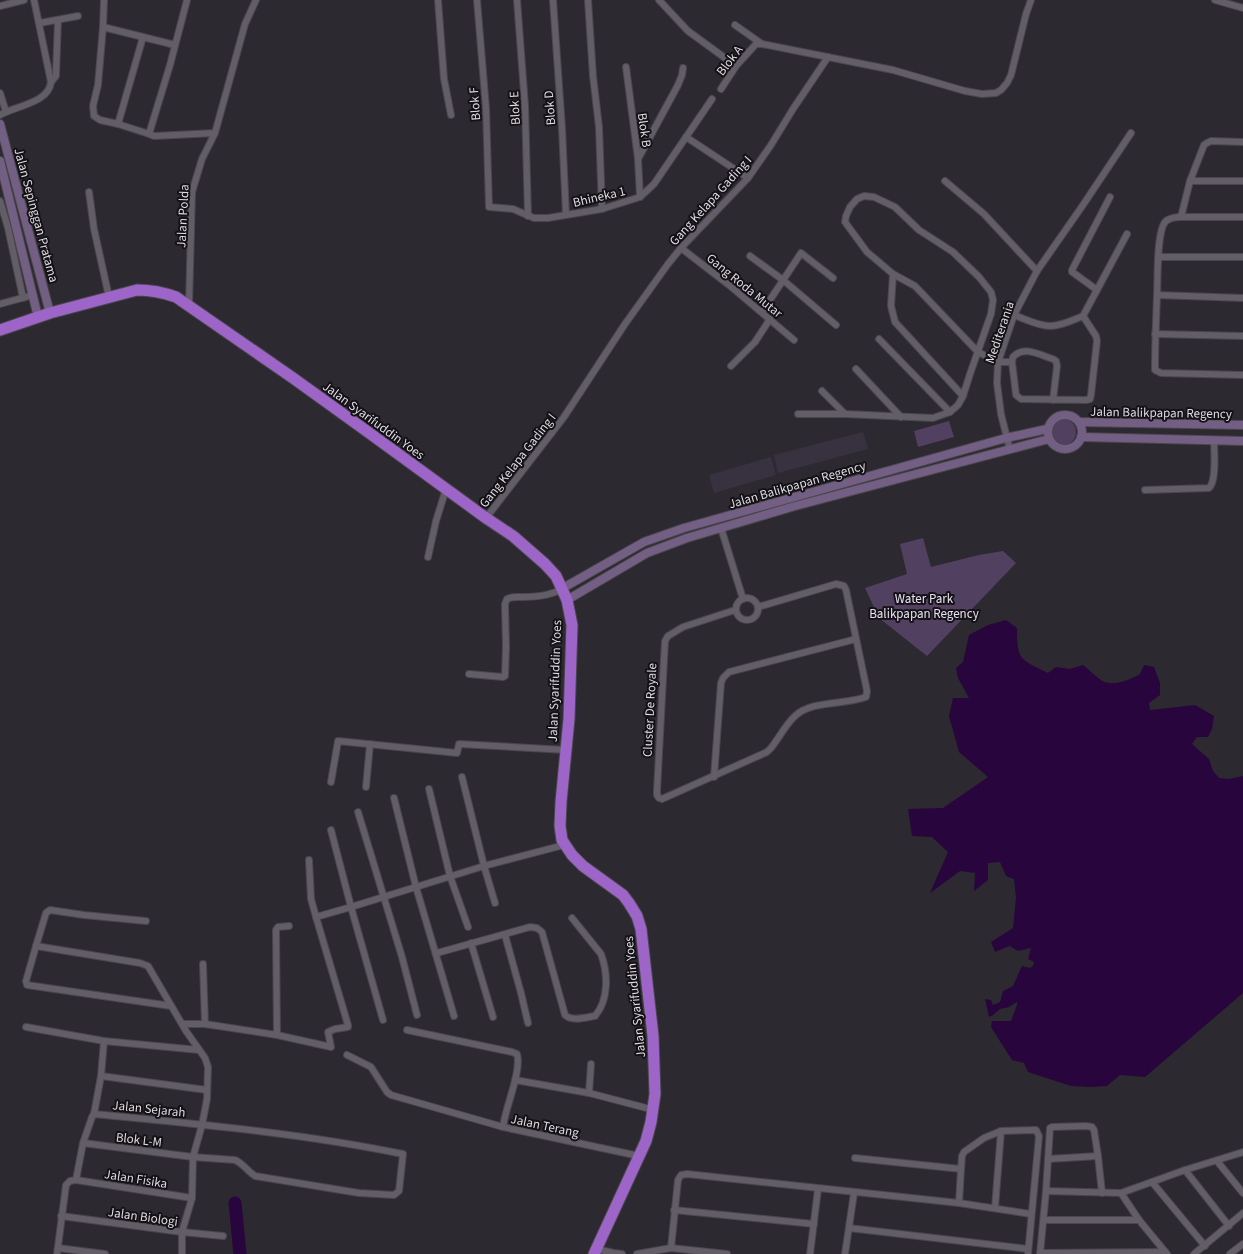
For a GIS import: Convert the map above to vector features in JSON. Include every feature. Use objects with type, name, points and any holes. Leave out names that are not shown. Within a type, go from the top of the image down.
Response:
[{"type":"highway","name":"Jalan Syarifuddin Yoes","points":[[0,330],[50,313],[137,290],[163,292],[176,297],[356,423],[513,536],[545,564],[556,576],[563,588],[567,600],[572,625],[569,719],[560,808],[562,840],[564,845],[583,866],[622,895],[637,916],[641,929],[653,1036],[655,1094],[654,1110],[646,1141],[595,1251]]},
{"type":"street","points":[[0,6],[24,0]]},
{"type":"street","points":[[0,93],[3,114],[32,102],[46,94],[49,90],[51,82],[40,23],[34,0]]},
{"type":"street","points":[[104,0],[98,85],[93,112],[94,116],[96,118],[161,137],[215,133]]},
{"type":"street","points":[[149,134],[170,65],[187,0]]},
{"type":"street","name":"Jalan Polda","points":[[189,305],[192,192],[202,159],[215,133],[245,24],[256,0]]},
{"type":"street","points":[[438,0],[444,79],[451,114]]},
{"type":"street","name":"Blok F","points":[[477,0],[486,108],[489,207]]},
{"type":"street","name":"Blok E","points":[[517,0],[525,105],[528,216]]},
{"type":"street","name":"Blok D","points":[[553,0],[566,215]]},
{"type":"street","points":[[588,0],[593,76],[599,128],[602,209]]},
{"type":"street","points":[[659,0],[688,31],[736,66]]},
{"type":"street","points":[[735,25],[759,44],[893,70],[965,91],[982,94],[996,93],[1007,83],[1031,0]]},
{"type":"street","points":[[1215,0],[1243,8]]},
{"type":"street","points":[[40,23],[78,16]]},
{"type":"street","points":[[51,82],[56,76],[58,20]]},
{"type":"street","points":[[103,27],[175,45]]},
{"type":"street","points":[[118,124],[143,37]]},
{"type":"street","name":"Blok A","points":[[721,90],[736,66],[759,44]]},
{"type":"street","name":"Gang Kelapa Gading I","points":[[486,518],[564,417],[629,318],[681,248],[748,178],[771,145],[792,109],[828,57]]},
{"type":"street","name":"Blok B","points":[[626,67],[638,159],[640,197]]},
{"type":"street","points":[[638,159],[678,85],[684,68]]},
{"type":"street","name":"Bhineka 1","points":[[489,207],[513,210],[534,218],[548,218],[602,209],[640,197],[654,184],[712,99]]},
{"type":"street","name":"Jalan Sepinggan Pratama","points":[[0,124],[50,313]]},
{"type":"street","name":"Mediterania","points":[[1010,450],[1006,438],[997,383],[998,362],[1014,315],[1037,271],[1084,205],[1131,133]]},
{"type":"street","points":[[686,137],[748,178]]},
{"type":"street","points":[[1181,217],[1190,181],[1204,145],[1211,141],[1243,142]]},
{"type":"street","points":[[0,165],[11,163]]},
{"type":"street","name":"Jalan Sepinggan Pratama","points":[[0,165],[38,317]]},
{"type":"street","points":[[944,181],[984,214],[1037,271]]},
{"type":"street","points":[[1190,181],[1243,181]]},
{"type":"street","points":[[89,192],[94,229],[109,297]]},
{"type":"street","points":[[798,414],[845,414],[933,418],[950,412],[958,405],[963,396],[978,352],[991,314],[993,300],[991,292],[962,259],[919,230],[895,207],[874,198],[864,196],[857,199],[850,207],[845,222],[868,252],[893,274],[915,286],[978,352],[998,362],[1012,362]]},
{"type":"street","points":[[1097,290],[1072,272],[1072,270],[1110,197]]},
{"type":"street","points":[[0,202],[8,228],[23,298]]},
{"type":"street","points":[[1243,217],[1181,217],[1166,221],[1163,226],[1158,257],[1155,334],[1155,370],[1161,373],[1243,375]]},
{"type":"street","points":[[0,230],[8,228]]},
{"type":"street","points":[[1014,315],[1050,326],[1084,316],[1127,234]]},
{"type":"street","points":[[22,249],[32,247]]},
{"type":"street","name":"Gang Roda Mutar","points":[[681,248],[762,312],[794,340]]},
{"type":"street","points":[[762,312],[801,253],[833,278]]},
{"type":"street","points":[[750,256],[783,280],[836,325]]},
{"type":"street","points":[[1158,257],[1243,257]]},
{"type":"street","points":[[893,274],[891,306],[895,322],[963,396]]},
{"type":"street","points":[[0,304],[33,295]]},
{"type":"street","points":[[1157,295],[1243,298]]},
{"type":"street","points":[[1053,400],[1057,366],[1056,361],[1026,350],[1020,351],[1013,357],[1012,362],[1016,395],[1021,399],[1053,400],[1086,400],[1090,399],[1092,395],[1096,336],[1084,316]]},
{"type":"street","points":[[730,366],[755,342],[770,320]]},
{"type":"street","points":[[1155,334],[1243,336]]},
{"type":"street","points":[[879,339],[950,412]]},
{"type":"street","points":[[856,369],[901,417]]},
{"type":"street","points":[[822,390],[845,414]]},
{"type":"street","name":"Jalan Balikpapan Regency","points":[[567,600],[648,553],[691,537],[737,524],[794,502],[1006,438],[1047,429],[1051,421],[1058,416],[1072,416],[1079,422],[1082,437],[1243,441]]},
{"type":"street","name":"Jalan Balikpapan Regency","points":[[1079,422],[1243,425]]},
{"type":"street","points":[[1047,429],[1049,440],[1056,447],[1066,450],[1076,445],[1082,437]]},
{"type":"street","name":"Jalan Balikpapan Regency","points":[[563,588],[644,542],[688,527],[735,514],[794,502],[1049,440]]},
{"type":"street","points":[[1145,490],[1209,488],[1212,485],[1214,476],[1214,440]]},
{"type":"street","points":[[428,557],[436,521],[446,488]]},
{"type":"street","points":[[735,514],[737,524]]},
{"type":"street","points":[[688,527],[691,537]]},
{"type":"street","points":[[721,528],[743,599]]},
{"type":"street","name":"Cluster De Royale","points":[[735,610],[683,627],[668,636],[665,641],[657,795],[659,798],[662,799],[714,777],[766,752],[771,748],[794,716],[801,711],[812,707],[866,697],[867,691],[844,586],[840,584],[758,607]]},
{"type":"street","points":[[469,674],[505,676],[507,599],[510,597],[552,594],[563,588]]},
{"type":"street","points":[[743,599],[752,600],[758,607],[754,618],[742,620],[737,616],[735,610],[737,603],[743,599]]},
{"type":"street","points":[[714,777],[721,683],[725,674],[856,639]]},
{"type":"street","points":[[331,782],[338,740],[457,753],[459,744],[566,750]]},
{"type":"street","points":[[366,787],[370,744]]},
{"type":"street","points":[[462,776],[484,866],[495,903]]},
{"type":"street","points":[[429,789],[450,876],[468,927]]},
{"type":"street","points":[[394,798],[416,886],[437,953],[454,1016]]},
{"type":"street","points":[[358,812],[402,957],[417,1015]]},
{"type":"street","points":[[331,830],[383,1020]]},
{"type":"street","points":[[316,917],[484,866],[564,845]]},
{"type":"street","points":[[182,1024],[205,1024],[277,1035],[331,1047],[328,1032],[348,1026],[311,899],[309,860]]},
{"type":"street","points":[[146,921],[50,910],[46,913],[26,981],[28,985],[171,1006]]},
{"type":"street","points":[[437,953],[530,927],[537,928],[542,932],[565,1015],[572,1018],[595,1016],[602,1007],[605,999],[603,960],[601,954],[572,918]]},
{"type":"street","points":[[277,1035],[276,930],[278,927],[289,926]]},
{"type":"street","points":[[505,934],[528,1023]]},
{"type":"street","points":[[471,943],[493,1017]]},
{"type":"street","points":[[36,946],[140,963],[148,966],[182,1024],[205,1058],[208,1067],[207,1099],[202,1125],[193,1157],[192,1198],[182,1232],[182,1254]]},
{"type":"street","points":[[203,964],[205,1024]]},
{"type":"street","points":[[26,1027],[104,1041],[199,1050]]},
{"type":"street","name":"Jalan Terang","points":[[407,1030],[517,1054],[518,1058],[515,1080],[506,1108],[502,1127],[639,1156]]},
{"type":"street","points":[[104,1041],[101,1076],[94,1114],[83,1143],[76,1180],[70,1181],[66,1185],[61,1216],[58,1251],[105,1254]]},
{"type":"street","points":[[347,1054],[371,1067],[386,1091],[392,1095],[502,1127]]},
{"type":"street","points":[[589,1093],[591,1064]]},
{"type":"street","points":[[101,1076],[207,1090]]},
{"type":"street","points":[[515,1080],[589,1093],[654,1110]]},
{"type":"street","name":"Jalan Sejarah","points":[[94,1114],[302,1137],[403,1154],[399,1191],[394,1195],[359,1193],[255,1176]]},
{"type":"street","points":[[1102,1193],[1098,1156],[1094,1130],[1092,1127],[1050,1128],[1044,1220],[1040,1254],[1166,1253]]},
{"type":"street","points":[[849,1228],[1028,1252],[1039,1136],[1036,1130],[1001,1131],[984,1138],[964,1152],[962,1156],[959,1203]]},
{"type":"street","points":[[995,1208],[1001,1131]]},
{"type":"street","name":"Blok L-M","points":[[83,1143],[193,1157],[235,1160],[242,1163],[249,1173],[255,1176]]},
{"type":"street","points":[[1046,1191],[1121,1193],[1185,1170],[1243,1152]]},
{"type":"street","points":[[1048,1159],[1098,1156]]},
{"type":"street","points":[[855,1158],[961,1169]]},
{"type":"street","points":[[1217,1161],[1243,1193]]},
{"type":"street","points":[[1185,1170],[1229,1226]]},
{"type":"street","points":[[671,1248],[678,1180],[681,1175],[686,1174],[959,1203],[1031,1214]]},
{"type":"street","name":"Jalan Fisika","points":[[76,1180],[192,1198]]},
{"type":"street","points":[[1152,1182],[1205,1246]]},
{"type":"street","points":[[810,1254],[818,1189]]},
{"type":"street","points":[[845,1254],[854,1193]]},
{"type":"street","points":[[1121,1193],[1139,1220],[1166,1253]]},
{"type":"street","points":[[674,1210],[814,1224]]},
{"type":"street","points":[[1194,1254],[1243,1213]]},
{"type":"street","name":"Jalan Biologi","points":[[61,1216],[223,1236]]},
{"type":"street","points":[[1044,1220],[1139,1220]]},
{"type":"street","points":[[1230,1254],[1243,1244]]},
{"type":"street","points":[[637,1254],[671,1248],[727,1254]]},
{"type":"street","points":[[595,1251],[622,1254]]},
{"type":"shaded area","points":[[863,432],[868,449],[778,473],[774,455]]},
{"type":"shaded area","points":[[771,457],[776,475],[714,493],[709,475]]},
{"type":"shaded area","points":[[1006,620],[1017,628],[1019,653],[1022,658],[1031,665],[1048,673],[1056,667],[1070,669],[1083,665],[1102,681],[1107,683],[1118,683],[1140,674],[1144,665],[1154,667],[1160,683],[1160,695],[1149,703],[1150,710],[1195,705],[1214,716],[1212,729],[1208,737],[1197,737],[1192,744],[1209,759],[1213,771],[1219,778],[1229,779],[1243,776],[1243,993],[1145,1077],[1120,1075],[1107,1086],[1071,1086],[1028,1072],[1024,1063],[1012,1060],[991,1027],[992,1021],[1011,1021],[1017,1002],[1009,1007],[1000,1009],[989,1017],[985,999],[991,1000],[993,1005],[1000,1002],[1003,991],[1013,986],[1022,966],[1030,968],[1033,966],[1034,962],[1028,959],[1031,948],[1018,951],[1010,946],[995,952],[991,942],[1013,928],[1016,898],[1014,879],[1006,876],[1000,862],[988,863],[988,880],[974,891],[975,873],[960,871],[930,893],[948,852],[932,837],[912,836],[908,809],[943,808],[988,777],[959,752],[949,716],[953,698],[969,698],[958,678],[956,668],[963,662],[969,635],[988,625]]},
{"type":"green space","points":[[1063,419],[1072,423],[1076,432],[1072,441],[1063,445],[1054,441],[1050,432],[1054,423]]},
{"type":"green space","points":[[949,421],[954,437],[918,447],[914,431]]},
{"type":"green space","name":"Water Park Balikpapan Regency","points":[[923,538],[931,567],[979,555],[1003,551],[1016,563],[927,656],[879,618],[865,588],[907,574],[900,544]]},
{"type":"waterway","points":[[235,1203],[240,1254]]}]
